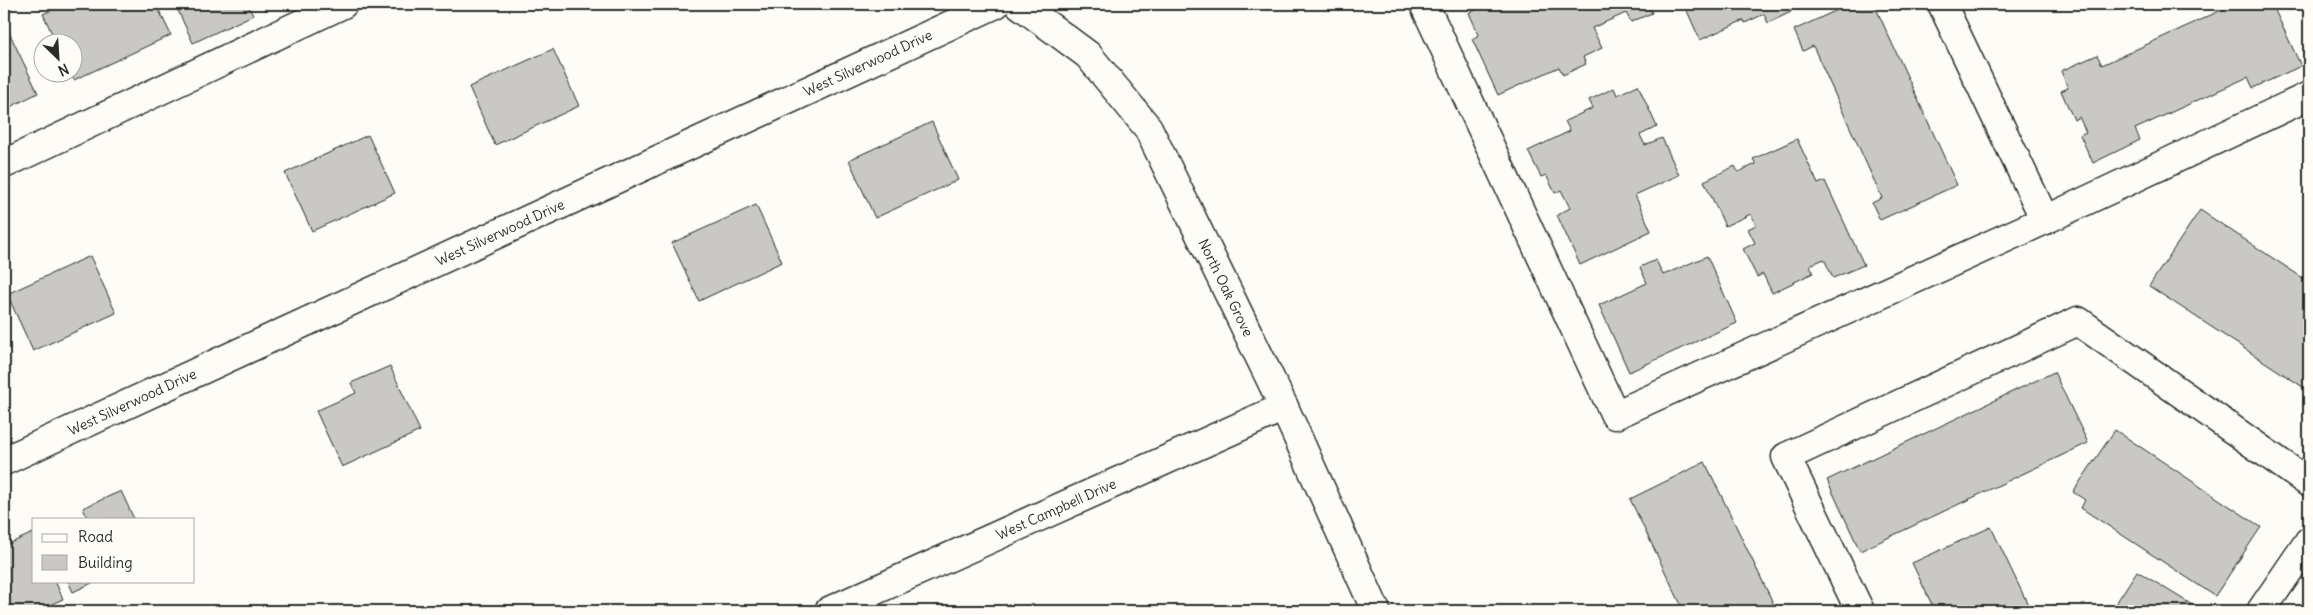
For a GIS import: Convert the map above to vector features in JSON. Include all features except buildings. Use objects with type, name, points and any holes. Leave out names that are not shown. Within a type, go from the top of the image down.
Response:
[{"type":"street","points":[[4,164],[308,11],[343,4]]},
{"type":"street","name":"West Silverwood Drive","points":[[4,461],[996,4]]},
{"type":"street","name":"North Oak Grove","points":[[1019,4],[1088,55],[1148,128],[1284,406],[1376,611]]},
{"type":"street","points":[[1424,4],[1615,415],[2045,220],[2309,96]]},
{"type":"street","points":[[1942,4],[2045,220]]},
{"type":"street","points":[[1860,611],[1786,457],[2078,321],[2309,483]]},
{"type":"street","name":"West Campbell Drive","points":[[829,611],[1284,406]]},
{"type":"street","points":[[2261,611],[2309,541]]}]
